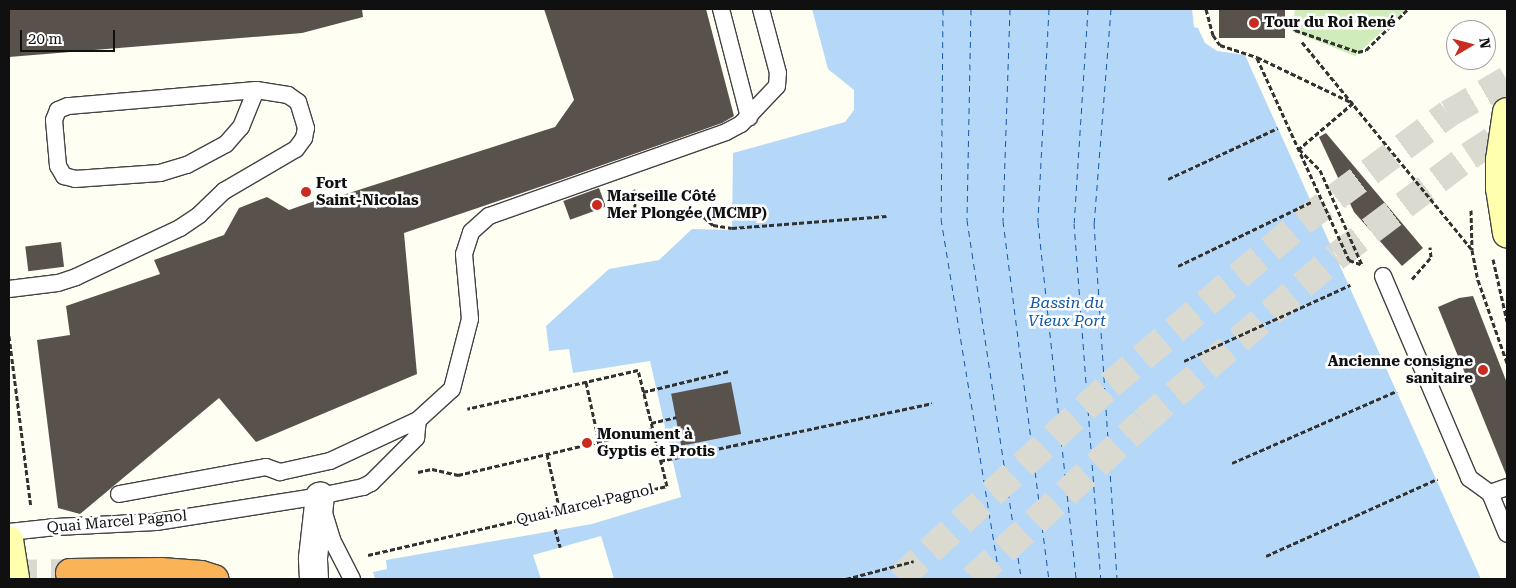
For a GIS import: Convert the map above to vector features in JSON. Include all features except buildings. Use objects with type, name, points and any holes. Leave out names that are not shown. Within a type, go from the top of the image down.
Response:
[{"type":"highway","points":[[70,573],[161,572],[201,575],[214,579]]},
{"type":"street","points":[[1506,228],[1500,188],[1500,160],[1507,112]]},
{"type":"street","points":[[311,572],[320,496]]},
{"type":"street","points":[[9,540],[15,579]]},
{"type":"lane","points":[[721,9],[749,117]]},
{"type":"lane","name":"Quai Marcel Pagnol","points":[[119,494],[266,467],[280,472],[330,461],[418,420],[452,389],[470,319],[464,254],[466,242],[479,223],[489,216],[726,132],[741,124],[775,90],[778,80],[761,9]]},
{"type":"lane","points":[[9,289],[58,283],[76,277],[180,228],[198,215],[224,191],[296,149],[304,138],[306,128],[298,102],[288,95],[256,90],[68,106],[58,110],[54,120],[58,166],[64,176],[75,179],[160,172],[187,165],[234,137],[241,127],[256,90]]},
{"type":"lane","points":[[1383,276],[1469,478],[1490,493],[1507,534]]},
{"type":"lane","name":"Quai Marcel Pagnol","points":[[9,532],[156,522],[320,496],[371,483],[416,438],[418,420]]},
{"type":"lane","points":[[1490,493],[1507,487]]},
{"type":"lane","points":[[320,496],[332,540],[352,579]]},
{"type":"path","points":[[1206,9],[1212,35],[1220,45],[1256,57],[1353,103]]},
{"type":"path","points":[[1292,22],[1295,30],[1358,52],[1366,50],[1408,9]]},
{"type":"path","points":[[1302,42],[1472,250]]},
{"type":"path","points":[[1256,57],[1349,260],[1383,276]]},
{"type":"path","points":[[1299,149],[1353,103]]},
{"type":"path","points":[[1168,179],[1278,128]]},
{"type":"path","points":[[1299,149],[1320,170],[1362,265]]},
{"type":"path","points":[[634,191],[635,209],[698,212],[713,225],[732,228],[887,216]]},
{"type":"path","points":[[1178,266],[1312,202]]},
{"type":"path","points":[[1471,207],[1472,250],[1478,280],[1507,364]]},
{"type":"path","points":[[1506,228],[1493,257],[1507,321]]},
{"type":"path","points":[[1430,247],[1431,257]]},
{"type":"path","points":[[1184,361],[1350,285]]},
{"type":"path","points":[[9,336],[34,529]]},
{"type":"path","name":"Quai Marcel Pagnol","points":[[343,561],[667,486],[638,370],[465,410]]},
{"type":"path","points":[[643,392],[729,371]]},
{"type":"path","points":[[586,382],[599,442]]},
{"type":"path","points":[[1232,463],[1397,391]]},
{"type":"path","points":[[660,461],[932,403]]},
{"type":"path","points":[[651,423],[676,416]]},
{"type":"path","points":[[415,473],[432,469],[458,475],[652,429]]},
{"type":"path","points":[[547,454],[560,511]]},
{"type":"path","points":[[1266,556],[1437,479]]},
{"type":"path","points":[[555,529],[560,547]]},
{"type":"path","points":[[846,579],[914,560]]},
{"type":"green space","points":[[1295,9],[1406,9],[1355,56],[1292,31]]},
{"type":"water","name":"Bassin du Vieux Port","points":[[812,9],[1192,9],[1194,27],[1198,28],[1205,43],[1217,51],[1245,55],[1481,579],[375,579],[373,572],[387,569],[386,560],[592,524],[681,497],[650,361],[573,373],[569,349],[549,351],[546,326],[609,269],[659,260],[692,229],[732,230],[733,153],[845,122],[854,110],[854,90],[828,69]]},
{"type":"pier","points":[[601,536],[614,579],[541,579],[533,555]]},
{"type":"ferry route","points":[[943,9],[941,219],[1000,579]]},
{"type":"ferry route","points":[[971,9],[967,220],[1021,579]]},
{"type":"ferry route","points":[[1010,9],[1003,221],[1049,579]]},
{"type":"ferry route","points":[[1049,9],[1038,222],[1076,579]]},
{"type":"ferry route","points":[[1088,9],[1074,223],[1101,579]]},
{"type":"ferry route","points":[[1111,9],[1094,223],[1117,579]]},
{"type":"tunnel","points":[[899,579],[1110,385],[1302,222],[1448,114],[1507,80]]},
{"type":"tunnel","points":[[973,579],[1143,422],[1337,256],[1469,156],[1507,131]]},
{"type":"tunnel","points":[[9,574],[70,573]]},
{"type":"place","name":"Tour du Roi René","points":[[1254,23]]},
{"type":"place","name":"Fort Saint-Nicolas","points":[[306,192]]},
{"type":"place","name":"Marseille Côté Mer Plongée (MCMP)","points":[[597,205]]},
{"type":"place","name":"Ancienne consigne sanitaire","points":[[1483,370]]},
{"type":"place","name":"Monument à Gyptis et Protis","points":[[587,443]]}]
